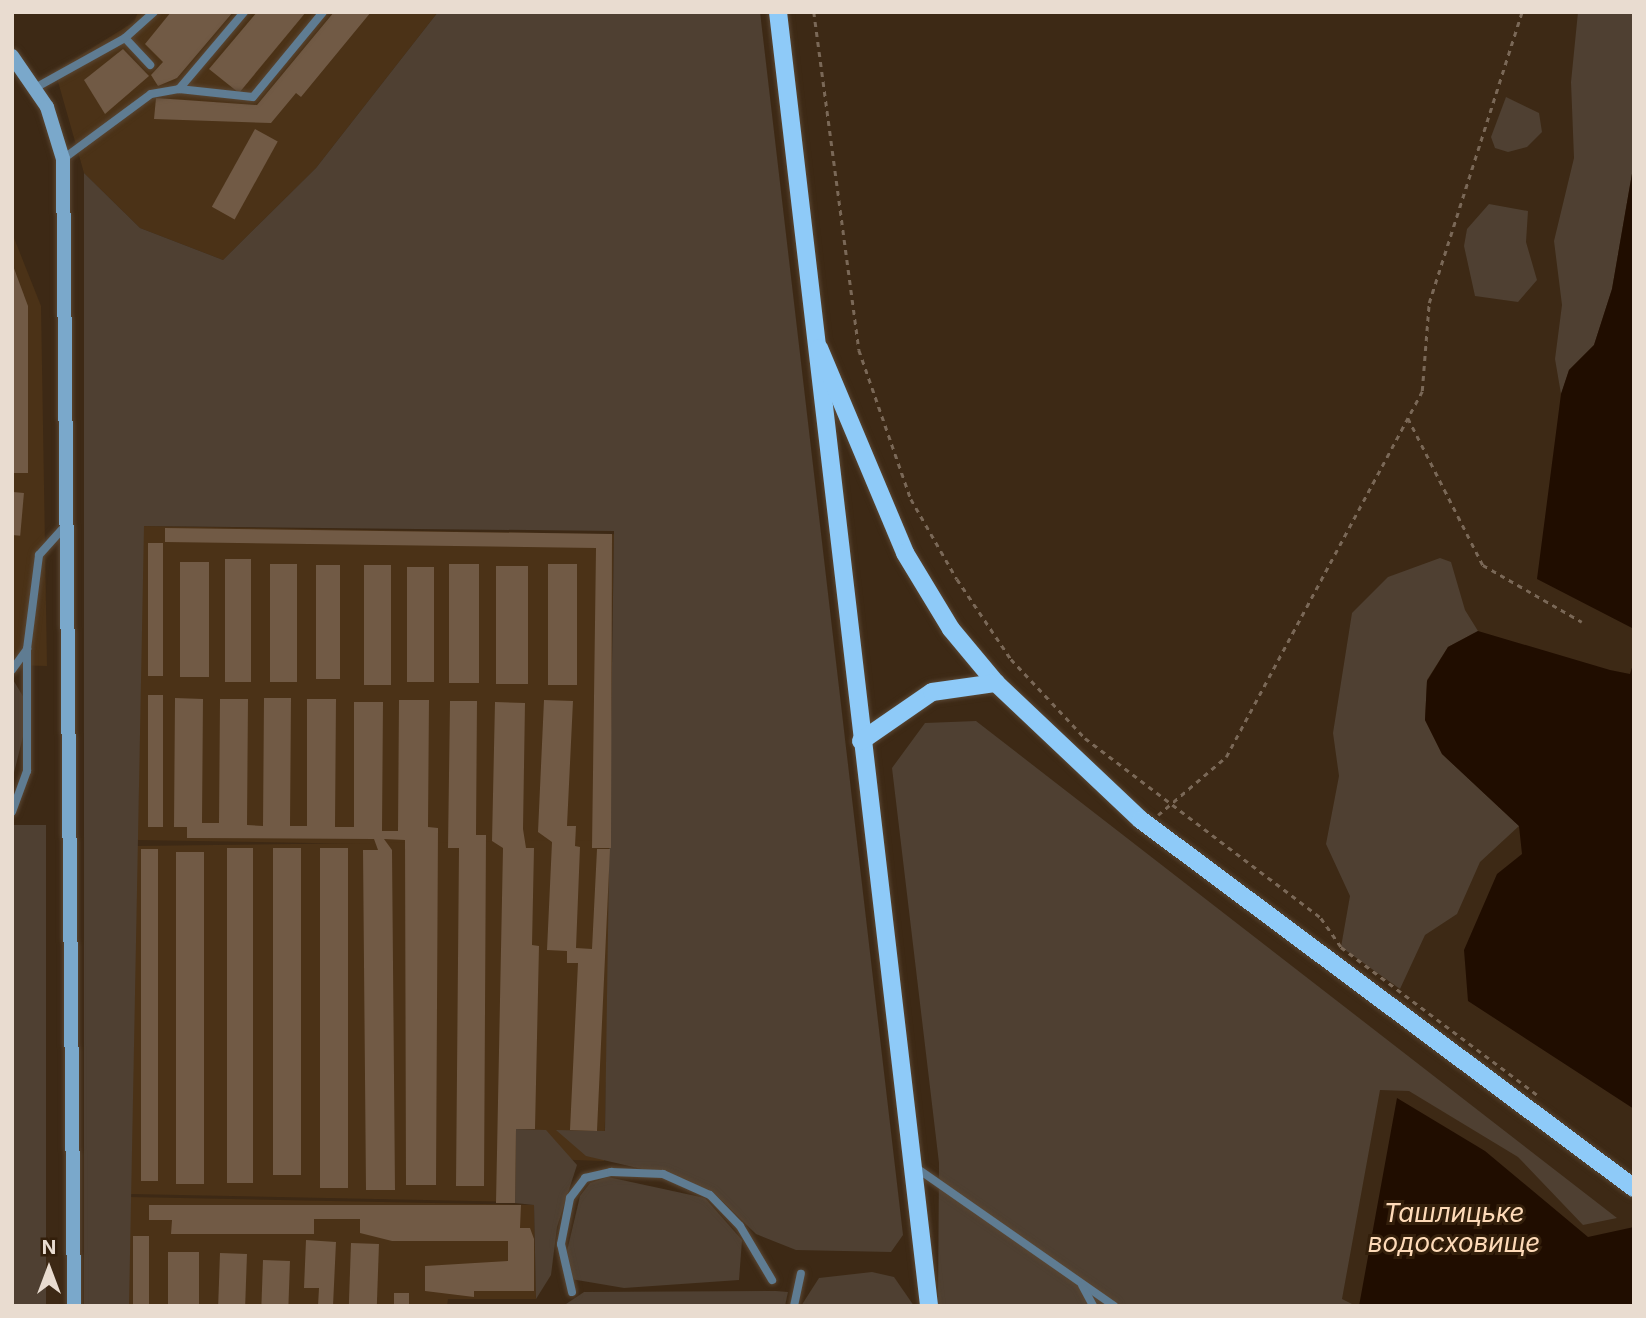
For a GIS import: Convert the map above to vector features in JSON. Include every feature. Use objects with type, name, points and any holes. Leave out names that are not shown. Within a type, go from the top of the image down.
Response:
[{"type":"main road","points":[[778,12],[813,336],[929,1306]]},
{"type":"main road","points":[[813,336],[905,553],[951,629],[996,683],[1147,825],[1634,1188]]},
{"type":"main road","points":[[861,741],[932,692],[996,683]]},
{"type":"street","points":[[12,56],[35,88],[63,159],[74,1306]]},
{"type":"lane","points":[[35,88],[124,38],[154,12]]},
{"type":"lane","points":[[179,89],[244,12]]},
{"type":"lane","points":[[63,159],[151,94],[179,89],[253,97],[323,12]]},
{"type":"lane","points":[[124,38],[150,65]]},
{"type":"lane","points":[[12,812],[27,771],[27,649],[39,555],[68,523]]},
{"type":"lane","points":[[12,670],[27,649]]},
{"type":"lane","points":[[912,1165],[1114,1306]]},
{"type":"lane","points":[[572,1292],[561,1244],[570,1198],[585,1178],[611,1172],[663,1174],[710,1195],[740,1226],[772,1280]]},
{"type":"lane","points":[[794,1306],[801,1274]]},
{"type":"lane","points":[[1081,1282],[1093,1306]]},
{"type":"path","points":[[814,12],[849,302],[863,362],[911,499],[1011,659],[1085,738],[1170,806],[1321,918],[1341,947],[1549,1103]]},
{"type":"path","points":[[1147,825],[1226,757],[1422,391],[1429,303],[1522,12]]},
{"type":"path","points":[[1408,418],[1483,565],[1582,622]]},
{"type":"shaded area","points":[[138,12],[438,12],[316,168],[223,260],[140,228],[84,173],[55,71],[134,22]]},
{"type":"shaded area","points":[[438,12],[760,12],[903,1235],[891,1252],[796,1250],[756,1234],[717,1196],[685,1179],[586,1156],[556,1130],[605,1131],[614,531],[144,526],[129,1306],[84,1306],[84,173],[140,228],[223,260],[316,168]]},
{"type":"shaded area","points":[[1578,12],[1634,12],[1634,162],[1612,289],[1594,345],[1569,370],[1561,394],[1555,359],[1562,305],[1554,241],[1574,158],[1571,82]]},
{"type":"shaded area","points":[[1506,97],[1539,113],[1542,132],[1527,147],[1508,152],[1495,148],[1491,137]]},
{"type":"shaded area","points":[[1489,204],[1528,211],[1526,242],[1537,280],[1518,302],[1475,296],[1464,246],[1467,229]]},
{"type":"shaded area","points":[[12,233],[41,306],[47,666],[12,665]]},
{"type":"shaded area","points":[[143,526],[614,534],[608,848],[138,840]]},
{"type":"shaded area","points":[[1440,558],[1451,562],[1465,610],[1478,631],[1448,647],[1427,680],[1425,720],[1442,754],[1519,826],[1480,862],[1457,914],[1425,935],[1400,989],[1341,947],[1350,896],[1326,844],[1339,776],[1333,733],[1352,613],[1388,577]]},
{"type":"shaded area","points":[[12,678],[30,708],[12,781]]},
{"type":"shaded area","points":[[976,721],[1617,1218],[1583,1225],[1518,1157],[1409,1091],[1380,1090],[1342,1299],[1356,1306],[938,1306],[939,1163],[892,768],[925,723]]},
{"type":"shaded area","points":[[12,825],[46,825],[46,1306],[12,1306]]},
{"type":"shaded area","points":[[612,840],[604,1161],[518,1158],[517,1202],[130,1194],[136,846]]},
{"type":"shaded area","points":[[516,1129],[546,1130],[577,1165],[557,1227],[551,1275],[536,1299],[534,1205],[515,1203]]},
{"type":"shaded area","points":[[608,1177],[705,1198],[742,1240],[739,1280],[624,1288],[571,1279],[567,1251],[580,1196],[590,1183]]},
{"type":"shaded area","points":[[129,1197],[534,1205],[536,1299],[448,1299],[447,1306],[129,1306]]},
{"type":"shaded area","points":[[872,1272],[894,1277],[914,1306],[801,1306],[819,1278]]},
{"type":"shaded area","points":[[584,1292],[788,1292],[785,1306],[563,1306]]},
{"type":"water","points":[[1634,162],[1634,629],[1537,579],[1561,394],[1569,370],[1594,345],[1612,289]]},
{"type":"water","points":[[1478,631],[1630,674],[1634,661],[1634,1109],[1468,1001],[1464,950],[1497,874],[1522,854],[1519,826],[1442,754],[1425,720],[1427,681],[1448,647]]},
{"type":"water","name":"Ташлицьке водосховище","points":[[1397,1098],[1485,1151],[1588,1237],[1634,1227],[1634,1306],[1359,1306]]},
{"type":"building","points":[[171,12],[233,12],[177,78],[158,86],[151,75],[163,62],[145,44]]},
{"type":"building","points":[[257,12],[306,12],[239,93],[209,69]]},
{"type":"building","points":[[334,12],[371,12],[301,97],[296,93],[271,123],[154,119],[156,98],[257,105]]},
{"type":"building","points":[[123,49],[149,76],[105,114],[84,80]]},
{"type":"building","points":[[255,129],[278,142],[235,219],[212,207]]},
{"type":"building","points":[[12,263],[28,306],[28,473],[12,473]]},
{"type":"building","points":[[13,492],[24,493],[20,536],[12,535]]},
{"type":"building","points":[[165,528],[612,534],[611,848],[592,848],[596,548],[165,542]]},
{"type":"building","points":[[148,543],[163,543],[163,676],[148,676]]},
{"type":"building","points":[[225,559],[251,559],[251,682],[225,682]]},
{"type":"building","points":[[180,562],[209,562],[209,677],[180,677]]},
{"type":"building","points":[[270,564],[297,564],[297,682],[270,682]]},
{"type":"building","points":[[449,564],[479,564],[479,683],[449,683]]},
{"type":"building","points":[[548,564],[577,564],[577,685],[548,685]]},
{"type":"building","points":[[316,565],[340,565],[340,679],[316,679]]},
{"type":"building","points":[[364,565],[391,565],[391,685],[364,685]]},
{"type":"building","points":[[496,566],[528,566],[528,684],[496,684]]},
{"type":"building","points":[[407,567],[434,567],[434,682],[407,682]]},
{"type":"building","points":[[148,695],[163,695],[163,827],[148,827]]},
{"type":"building","points":[[175,698],[203,699],[202,823],[219,823],[220,699],[248,699],[247,825],[263,826],[264,698],[291,698],[290,826],[307,826],[307,699],[336,699],[335,827],[354,827],[354,702],[383,702],[382,831],[398,831],[399,700],[429,700],[428,827],[438,828],[436,1185],[406,1185],[405,840],[384,839],[392,850],[395,1190],[366,1190],[363,850],[378,850],[374,839],[187,838],[187,827],[174,827]]},
{"type":"building","points":[[544,700],[573,701],[567,826],[576,826],[575,846],[580,847],[576,948],[592,949],[597,849],[610,849],[597,1131],[570,1130],[578,963],[567,963],[567,951],[547,950],[552,842],[538,832]]},
{"type":"building","points":[[450,701],[477,701],[476,835],[486,835],[484,1186],[456,1186],[459,848],[448,848]]},
{"type":"building","points":[[495,702],[525,703],[523,829],[526,848],[534,848],[532,945],[539,946],[535,1129],[516,1129],[515,1203],[496,1203],[503,848],[492,841]]},
{"type":"building","points":[[227,848],[253,848],[253,1183],[227,1183]]},
{"type":"building","points":[[273,848],[301,848],[301,1175],[273,1175]]},
{"type":"building","points":[[320,848],[348,848],[348,1188],[320,1188]]},
{"type":"building","points":[[141,849],[158,849],[158,1181],[141,1181]]},
{"type":"building","points":[[176,852],[204,852],[204,1184],[176,1184]]},
{"type":"building","points":[[149,1205],[521,1205],[520,1228],[530,1228],[534,1239],[534,1291],[474,1291],[474,1297],[425,1291],[425,1266],[508,1261],[508,1241],[392,1241],[360,1233],[360,1219],[314,1219],[314,1234],[171,1234],[172,1220],[149,1220]]},
{"type":"building","points":[[133,1236],[149,1236],[149,1306],[133,1306]]},
{"type":"building","points":[[306,1240],[336,1242],[333,1306],[318,1306],[319,1288],[304,1288]]},
{"type":"building","points":[[351,1243],[379,1244],[377,1306],[349,1306]]},
{"type":"building","points":[[168,1252],[199,1252],[199,1306],[168,1306]]},
{"type":"building","points":[[220,1253],[247,1254],[245,1306],[218,1306]]},
{"type":"building","points":[[263,1260],[290,1261],[288,1306],[261,1306]]},
{"type":"building","points":[[394,1293],[409,1293],[409,1306],[394,1306]]}]
